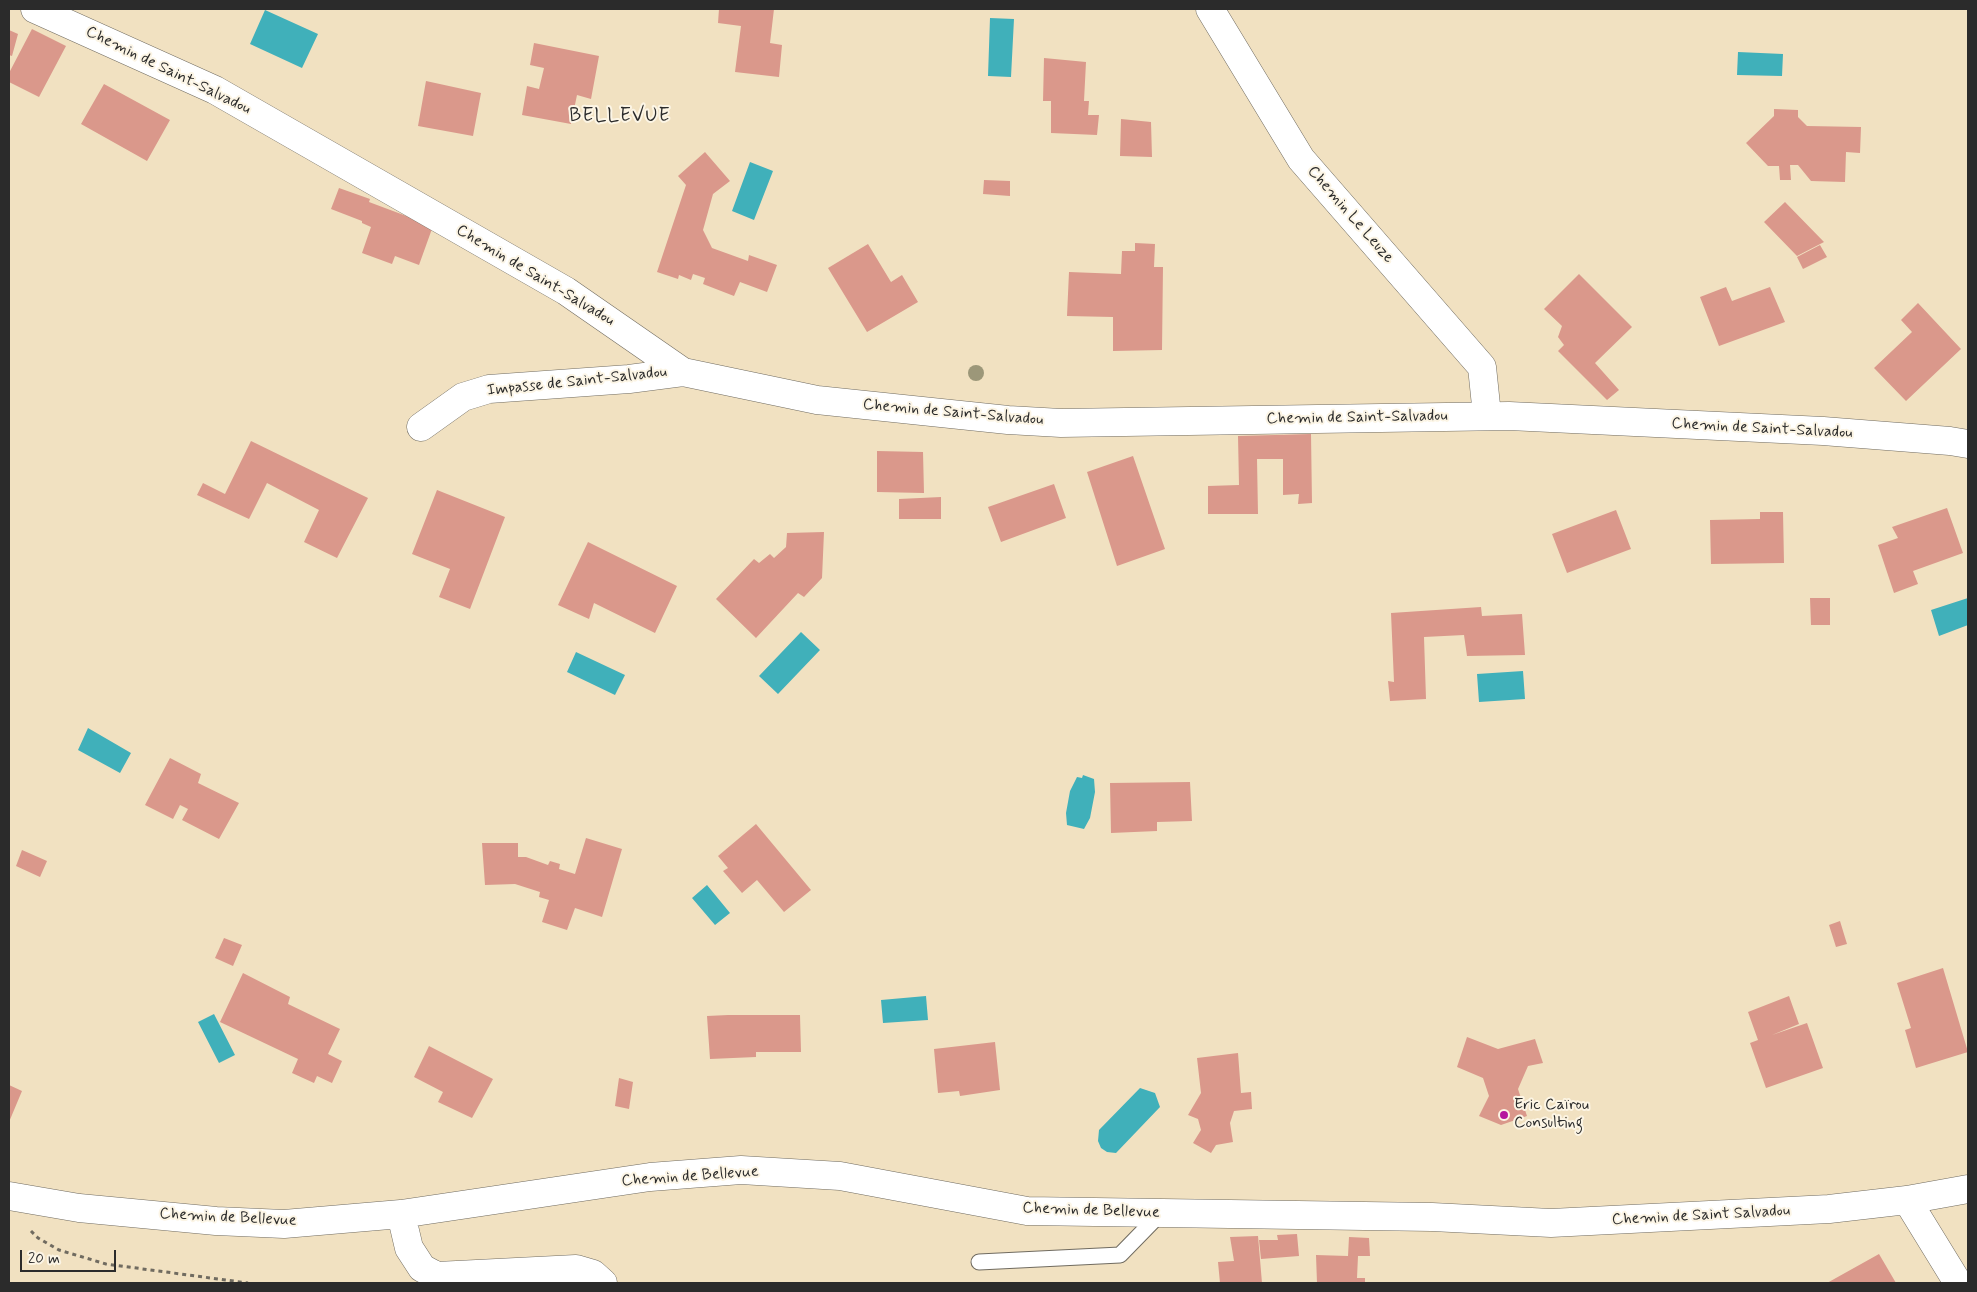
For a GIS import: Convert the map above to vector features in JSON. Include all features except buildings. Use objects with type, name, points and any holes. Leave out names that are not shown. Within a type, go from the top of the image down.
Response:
[{"type":"street","name":"Chemin de Saint-Salvadou","points":[[35,9],[215,90],[566,291],[683,372],[818,400],[1008,420],[1061,423],[1487,416],[1824,431],[1950,440],[1968,444]]},
{"type":"street","name":"Chemin Le Leuze","points":[[1210,9],[1301,159],[1482,367],[1487,416]]},
{"type":"street","name":"Impasse de Saint-Salvadou","points":[[421,427],[463,397],[489,389],[629,380],[683,372]]},
{"type":"street","name":"Chemin de Bellevue","points":[[12,1197],[88,1209],[216,1221],[284,1224],[401,1214],[650,1178],[741,1170],[840,1176],[1027,1211],[1432,1216]]},
{"type":"street","name":"Chemin de Saint Salvadou","points":[[1432,1216],[1551,1223],[1829,1209],[1906,1200],[1968,1189]]},
{"type":"street","points":[[1906,1200],[1958,1283]]},
{"type":"street","points":[[401,1214],[409,1248],[422,1268],[437,1276],[576,1269],[593,1274],[603,1283]]},
{"type":"lane","points":[[979,1262],[1120,1255],[1160,1214]]},
{"type":"path","points":[[12,1197],[24,1223],[38,1238],[59,1250],[106,1264],[248,1283]]},
{"type":"water","points":[[265,10],[318,34],[302,68],[250,44]]},
{"type":"water","points":[[990,18],[1014,19],[1011,77],[988,76]]},
{"type":"water","points":[[1738,52],[1783,54],[1782,76],[1737,75]]},
{"type":"water","points":[[750,162],[773,171],[754,220],[732,211]]},
{"type":"water","points":[[1968,598],[1968,625],[1939,636],[1931,610]]},
{"type":"water","points":[[801,632],[820,650],[778,694],[759,676]]},
{"type":"water","points":[[576,652],[625,675],[615,695],[567,672]]},
{"type":"water","points":[[1523,671],[1525,699],[1479,702],[1477,674]]},
{"type":"water","points":[[88,728],[131,753],[120,773],[78,750]]},
{"type":"water","points":[[1083,775],[1094,779],[1095,792],[1090,818],[1084,829],[1067,825],[1066,813],[1070,791],[1077,777],[1082,778]]},
{"type":"water","points":[[707,885],[730,913],[715,925],[692,898]]},
{"type":"water","points":[[926,996],[928,1020],[883,1023],[881,1000]]},
{"type":"water","points":[[214,1014],[235,1055],[219,1063],[198,1022]]},
{"type":"water","points":[[1140,1088],[1155,1093],[1160,1107],[1116,1153],[1107,1152],[1101,1148],[1098,1141],[1099,1130]]},
{"type":"place","name":"Eric Caïrou Consulting","points":[[1504,1115]]},
{"type":"district","name":"BELLEVUE","points":[[620,117]]}]
